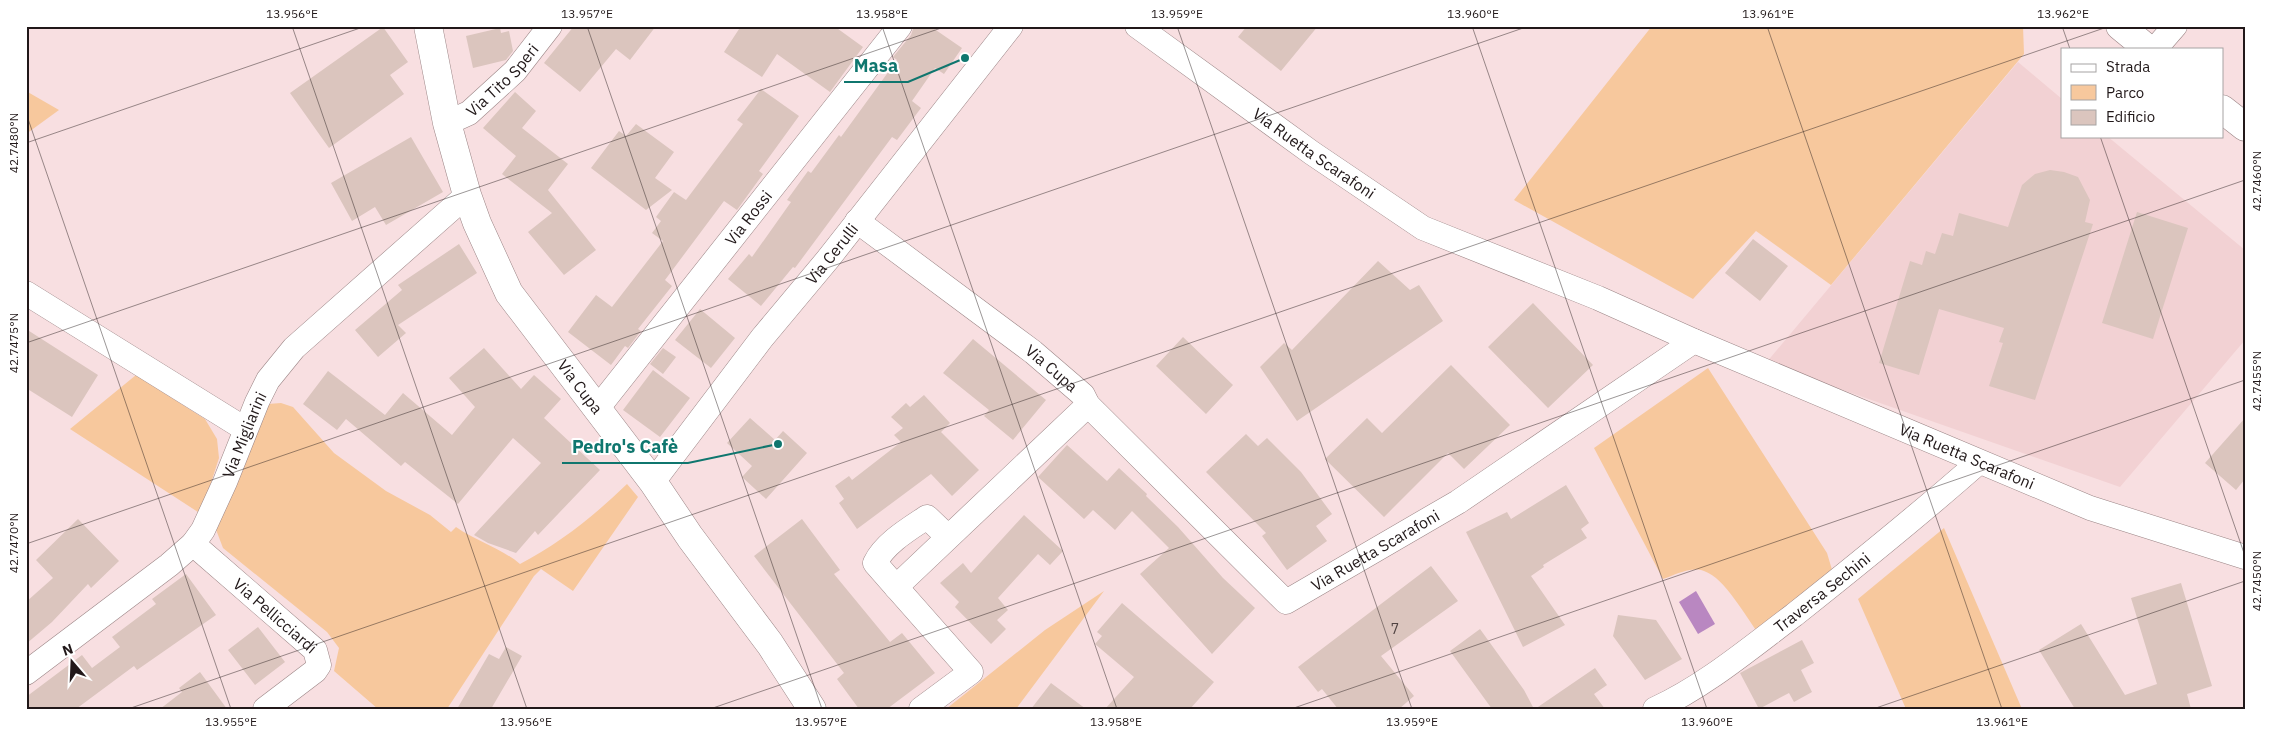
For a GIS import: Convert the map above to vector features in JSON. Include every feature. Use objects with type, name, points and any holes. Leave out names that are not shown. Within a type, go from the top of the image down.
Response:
[{"type":"street","name":"Via Cupa","points":[[428,26],[447,123],[467,195],[476,223],[509,293],[653,482],[690,537],[770,644],[812,709]]},
{"type":"street","name":"Via Tito Speri","points":[[447,123],[469,113],[514,71],[550,26]]},
{"type":"street","name":"Via Rossi","points":[[597,409],[900,26]]},
{"type":"street","name":"Via Cerulli","points":[[653,482],[762,338],[1011,26]]},
{"type":"street","name":"Via Ruetta Scarafoni","points":[[1137,26],[1312,154],[1423,228],[1598,298],[1694,341],[2090,508],[2245,557]]},
{"type":"street","points":[[2120,26],[2147,48]]},
{"type":"street","points":[[2156,48],[2175,26]]},
{"type":"street","points":[[2224,111],[2245,127]]},
{"type":"street","name":"Via Migliarini","points":[[26,673],[169,565],[192,544],[203,530],[225,482],[245,429],[268,380],[294,348],[467,195]]},
{"type":"street","name":"Via Cupa","points":[[857,221],[1032,352],[1083,395],[1088,405],[896,587]]},
{"type":"street","points":[[26,293],[245,429]]},
{"type":"street","name":"Via Ruetta Scarafoni","points":[[1088,405],[1286,602],[1458,502],[1694,341]]},
{"type":"street","name":"Traversa Sechini","points":[[1655,709],[1678,699],[1753,646],[1862,561],[1979,462]]},
{"type":"street","points":[[921,709],[971,672],[875,563],[879,555],[908,529],[927,517],[948,537]]},
{"type":"street","name":"Via Pellicciardi","points":[[192,544],[315,650],[319,666],[315,671],[266,709]]},
{"type":"shaded area","points":[[2018,62],[2061,98],[2061,138],[2109,138],[2245,250],[2245,340],[2120,487],[1766,363]]},
{"type":"shaded area","points":[[1696,591],[1715,624],[1698,634],[1679,602]]},
{"type":"green space","points":[[1652,26],[2023,26],[2024,54],[1831,285],[1756,231],[1693,299],[1514,200]]},
{"type":"green space","points":[[26,91],[59,110],[26,134]]},
{"type":"green space","points":[[1708,368],[1827,553],[1833,573],[1759,634],[1727,589],[1712,575],[1704,571],[1694,570],[1663,579],[1594,448]]},
{"type":"green space","points":[[136,375],[205,419],[217,439],[219,458],[201,514],[70,429]]},
{"type":"green space","points":[[281,403],[293,407],[334,453],[386,491],[430,515],[451,532],[456,527],[505,553],[520,564],[576,528],[627,484],[638,497],[573,591],[541,569],[534,576],[447,709],[378,709],[334,671],[339,648],[327,632],[223,548],[215,527],[268,404]]},
{"type":"green space","points":[[1944,528],[2022,709],[1906,709],[1858,599]]},
{"type":"green space","points":[[1104,591],[1016,709],[946,709],[1045,630]]},
{"type":"building","points":[[574,26],[656,26],[630,60],[616,49],[580,92],[544,63]]},
{"type":"building","points":[[741,26],[834,26],[863,47],[830,92],[777,54],[762,77],[724,52]]},
{"type":"building","points":[[914,26],[930,26],[962,48],[944,74],[935,68],[912,101],[921,108],[897,140],[892,137],[795,268],[793,267],[761,306],[728,279],[749,254],[752,257],[791,202],[787,200],[808,171],[811,173],[839,135],[841,137],[897,60],[893,57],[911,35]]},
{"type":"building","points":[[1247,26],[1318,26],[1281,71],[1238,37]]},
{"type":"building","points":[[383,27],[408,62],[390,75],[404,94],[329,148],[290,93]]},
{"type":"building","points":[[500,28],[501,33],[509,31],[513,51],[506,60],[473,68],[466,36]]},
{"type":"building","points":[[761,89],[799,116],[759,171],[763,174],[737,210],[724,201],[665,280],[672,286],[638,329],[641,331],[628,348],[625,346],[611,365],[568,332],[596,295],[612,307],[663,241],[652,233],[661,221],[656,217],[674,192],[686,200],[743,124],[737,120]]},
{"type":"building","points":[[515,92],[536,111],[522,128],[568,164],[548,190],[596,250],[564,275],[528,232],[552,213],[502,174],[516,156],[483,128]]},
{"type":"building","points":[[636,124],[674,152],[655,178],[672,190],[646,210],[591,168],[619,131],[626,136]]},
{"type":"building","points":[[411,137],[443,192],[386,225],[375,207],[352,221],[331,183]]},
{"type":"building","points":[[2050,170],[2078,177],[2090,200],[2085,222],[2093,224],[2035,400],[1989,386],[2003,343],[1999,342],[2004,328],[1939,309],[1919,375],[1879,363],[1910,261],[1922,265],[1926,251],[1935,254],[1942,233],[1953,236],[1959,213],[2008,227],[2022,185],[2035,174]]},
{"type":"building","points":[[2137,212],[2188,228],[2153,339],[2102,323]]},
{"type":"building","points":[[1753,239],[1788,266],[1760,301],[1725,273]]},
{"type":"building","points":[[459,244],[477,273],[398,325],[406,333],[378,357],[355,330],[402,290],[398,285]]},
{"type":"building","points":[[1378,261],[1410,290],[1419,285],[1443,321],[1297,421],[1260,367],[1284,343],[1292,350]]},
{"type":"building","points":[[1533,303],[1593,365],[1548,408],[1488,347]]},
{"type":"building","points":[[700,309],[735,338],[711,368],[675,340]]},
{"type":"building","points":[[26,329],[98,375],[72,417],[26,388]]},
{"type":"building","points":[[1183,337],[1233,385],[1206,414],[1156,366]]},
{"type":"building","points":[[973,339],[1046,400],[1013,440],[984,416],[989,410],[943,373]]},
{"type":"building","points":[[484,348],[521,389],[534,375],[561,399],[544,418],[600,470],[538,535],[535,531],[516,553],[488,543],[474,535],[541,463],[513,438],[458,504],[405,462],[401,466],[346,419],[337,430],[303,404],[328,371],[385,415],[403,393],[452,435],[475,407],[449,378]]},
{"type":"building","points":[[663,348],[676,357],[663,374],[650,364]]},
{"type":"building","points":[[1451,365],[1510,425],[1464,469],[1448,453],[1384,517],[1325,459],[1367,418],[1382,433]]},
{"type":"building","points":[[653,370],[690,398],[660,437],[623,410]]},
{"type":"building","points":[[924,395],[950,423],[941,432],[979,470],[952,496],[931,474],[857,529],[839,503],[844,499],[835,486],[849,476],[852,480],[901,442],[894,435],[903,428],[891,417],[906,403],[910,407]]},
{"type":"building","points":[[750,418],[775,440],[783,431],[807,453],[766,499],[742,477],[752,466],[727,443]]},
{"type":"building","points":[[2245,418],[2245,479],[2236,490],[2205,463]]},
{"type":"building","points":[[1246,434],[1258,446],[1267,438],[1301,472],[1332,514],[1316,526],[1327,541],[1287,570],[1262,536],[1266,533],[1206,472]]},
{"type":"building","points":[[1067,445],[1107,481],[1119,468],[1147,494],[1146,496],[1178,527],[1223,578],[1255,608],[1212,654],[1140,574],[1169,548],[1132,511],[1115,530],[1093,510],[1084,519],[1038,477]]},
{"type":"building","points":[[1566,485],[1589,523],[1581,529],[1587,538],[1543,565],[1544,567],[1531,576],[1565,625],[1523,647],[1466,532],[1507,512],[1511,519]]},
{"type":"building","points":[[1024,515],[1063,551],[1050,565],[1038,554],[998,598],[1008,610],[997,620],[1006,629],[991,644],[955,607],[959,602],[940,583],[963,563],[971,573]]},
{"type":"building","points":[[78,519],[119,561],[91,588],[88,584],[52,622],[26,644],[26,602],[53,578],[36,560]]},
{"type":"building","points":[[802,519],[840,570],[834,574],[890,642],[902,633],[935,673],[887,709],[859,709],[837,679],[844,673],[754,556]]},
{"type":"building","points":[[1431,566],[1458,601],[1381,656],[1414,696],[1399,709],[1338,709],[1322,689],[1318,692],[1298,667]]},
{"type":"building","points":[[186,574],[216,615],[137,670],[134,666],[76,709],[26,709],[26,697],[82,655],[92,668],[120,647],[112,637],[156,604],[152,599]]},
{"type":"building","points":[[2181,583],[2212,686],[2187,694],[2191,709],[2075,709],[2039,650],[2081,624],[2125,695],[2157,684],[2131,598]]},
{"type":"building","points":[[1122,603],[1214,682],[1190,709],[1105,709],[1134,677],[1095,644],[1102,636],[1097,632]]},
{"type":"building","points":[[1618,615],[1656,620],[1682,659],[1645,680],[1613,636]]},
{"type":"building","points":[[258,627],[285,662],[255,685],[228,650]]},
{"type":"building","points":[[1480,629],[1524,690],[1534,709],[1492,709],[1450,651]]},
{"type":"building","points":[[1802,640],[1814,663],[1801,670],[1812,692],[1794,702],[1789,693],[1759,709],[1740,673]]},
{"type":"building","points":[[506,647],[522,656],[491,709],[457,709],[489,654],[499,659]]},
{"type":"building","points":[[1595,668],[1607,685],[1594,694],[1605,709],[1535,709]]},
{"type":"building","points":[[200,672],[227,709],[160,709],[182,692],[179,688]]},
{"type":"building","points":[[1051,683],[1086,709],[1031,709]]},
{"type":"place","name":"Masa","points":[[965,58]]},
{"type":"place","name":"Pedro's Cafè","points":[[778,444]]}]
